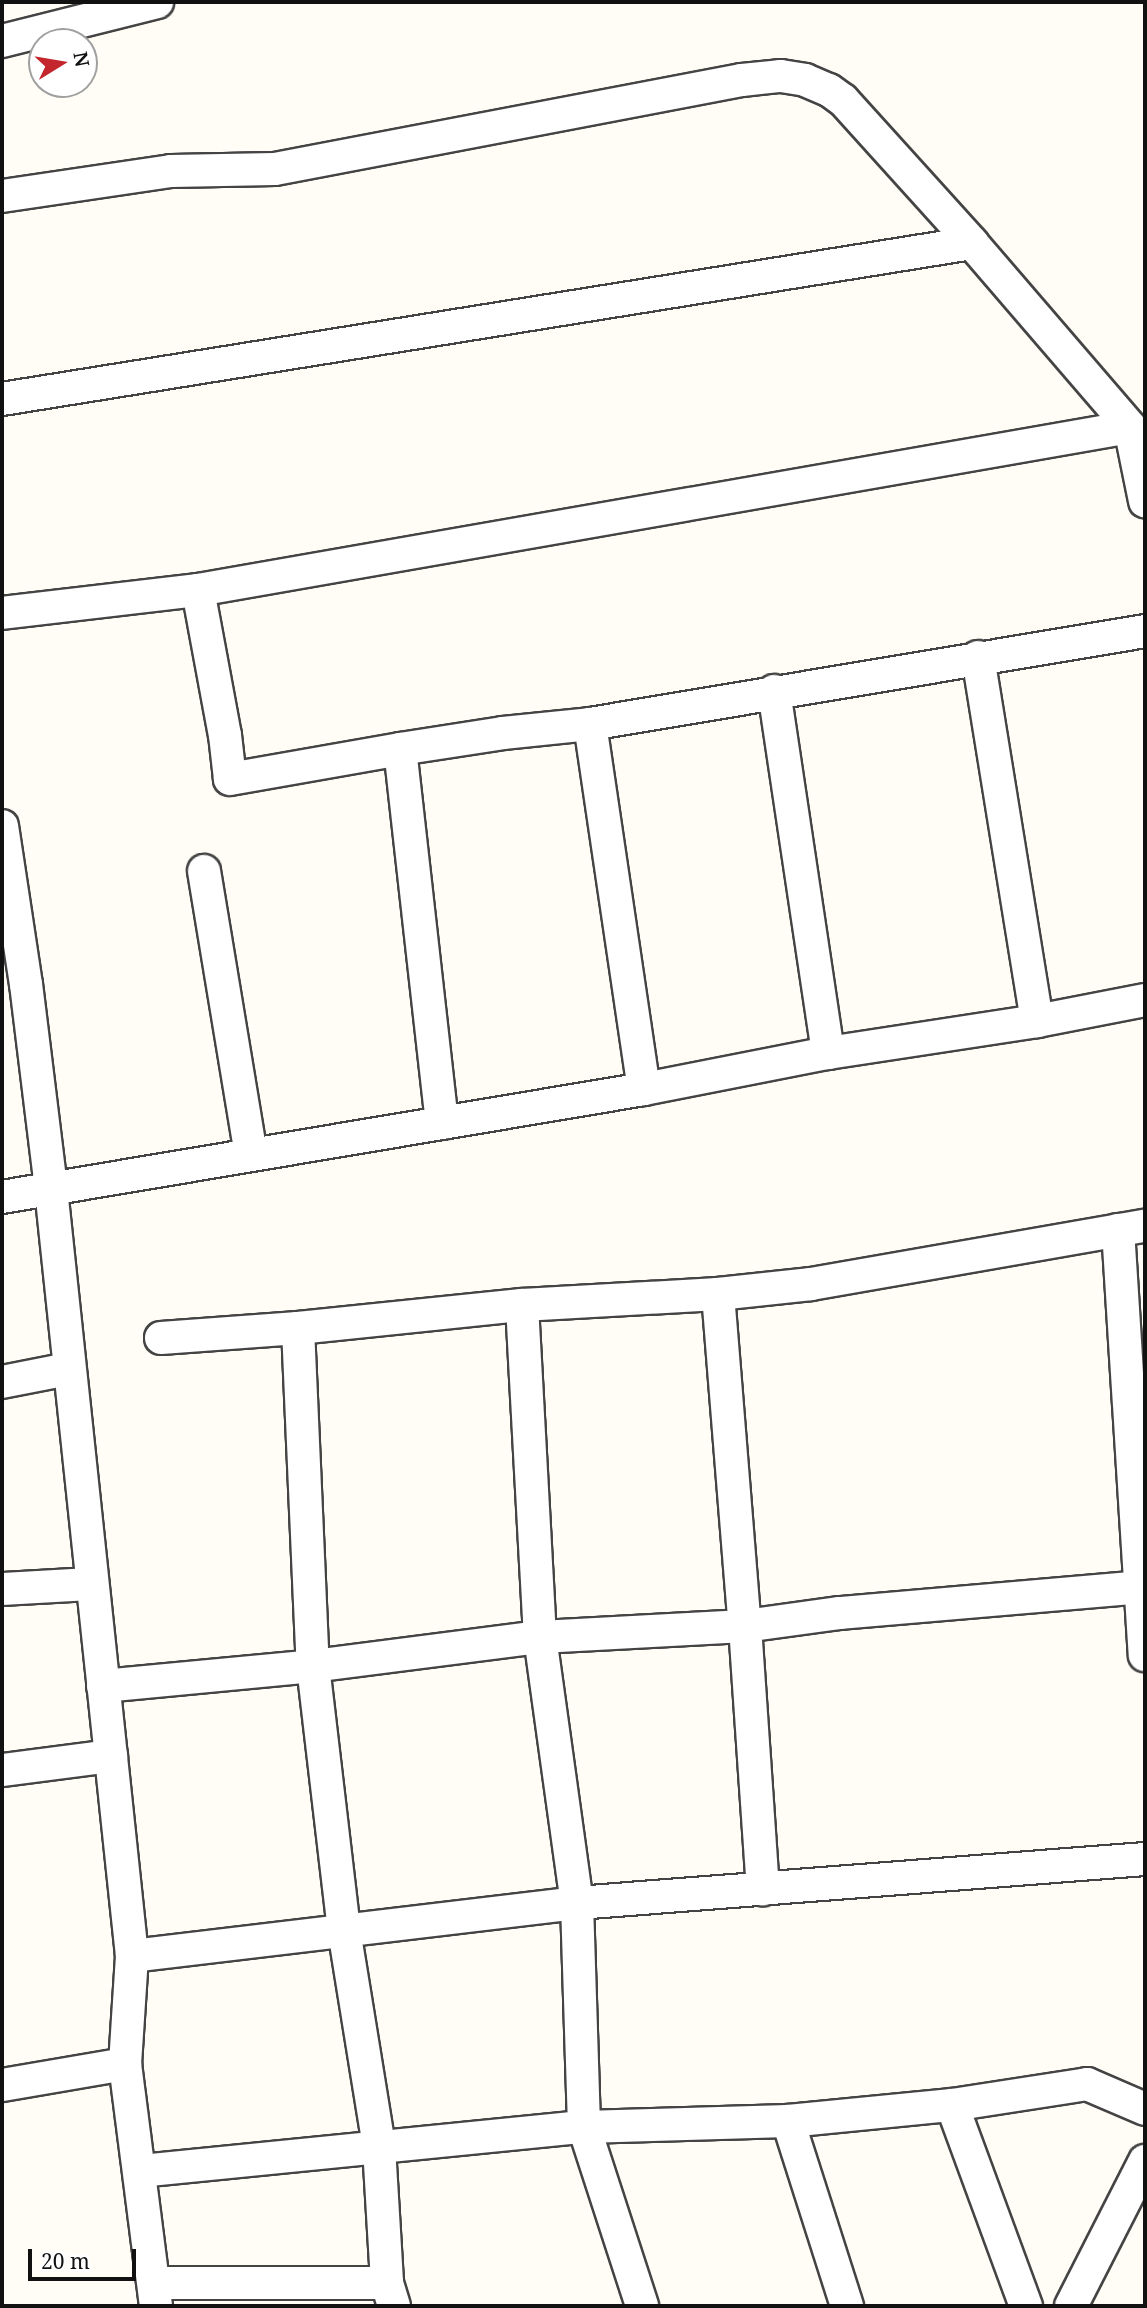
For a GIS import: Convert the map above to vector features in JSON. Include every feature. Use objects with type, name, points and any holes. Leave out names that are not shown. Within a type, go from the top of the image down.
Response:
[{"type":"street","points":[[2,41],[157,2]]},
{"type":"street","points":[[2,196],[171,170],[275,169],[742,80],[781,76],[817,85],[843,100],[972,243],[1130,427],[1145,501]]},
{"type":"street","points":[[2,399],[972,243]]},
{"type":"street","points":[[2,613],[198,590],[1130,427]]},
{"type":"street","points":[[198,590],[225,735],[230,779],[400,748],[590,724],[774,691],[1145,631]]},
{"type":"street","points":[[978,657],[1037,1021]]},
{"type":"street","points":[[774,691],[828,1053]]},
{"type":"street","points":[[590,724],[644,1089]]},
{"type":"street","points":[[400,748],[442,1123]]},
{"type":"street","points":[[2,826],[14,987],[51,1189],[132,1956],[125,2064],[155,2295],[391,2295],[379,2147],[344,1930],[313,1666],[298,1328]]},
{"type":"street","points":[[204,871],[250,1154]]},
{"type":"street","points":[[2,1197],[644,1089],[828,1053],[1037,1021],[1145,1000]]},
{"type":"street","points":[[161,1338],[298,1328],[522,1305],[718,1294],[811,1284],[1132,1228],[1145,1656]]},
{"type":"street","points":[[718,1294],[746,1626],[763,1889]]},
{"type":"street","points":[[522,1305],[540,1637],[577,1903],[584,2127],[642,2306]]},
{"type":"street","points":[[2,1382],[68,1369]]},
{"type":"street","points":[[2,1588],[92,1584]]},
{"type":"street","points":[[103,1686],[313,1666],[540,1637],[746,1626],[840,1613],[1143,1588]]},
{"type":"street","points":[[2,1770],[111,1756]]},
{"type":"street","points":[[132,1956],[577,1903],[1145,1859]]},
{"type":"street","points":[[2,2085],[125,2064]]},
{"type":"street","points":[[140,2171],[584,2127],[788,2121],[952,2105],[1087,2084],[1145,2109]]},
{"type":"street","points":[[952,2105],[1026,2306]]},
{"type":"street","points":[[788,2121],[847,2306]]},
{"type":"street","points":[[1071,2306],[1145,2161]]}]
